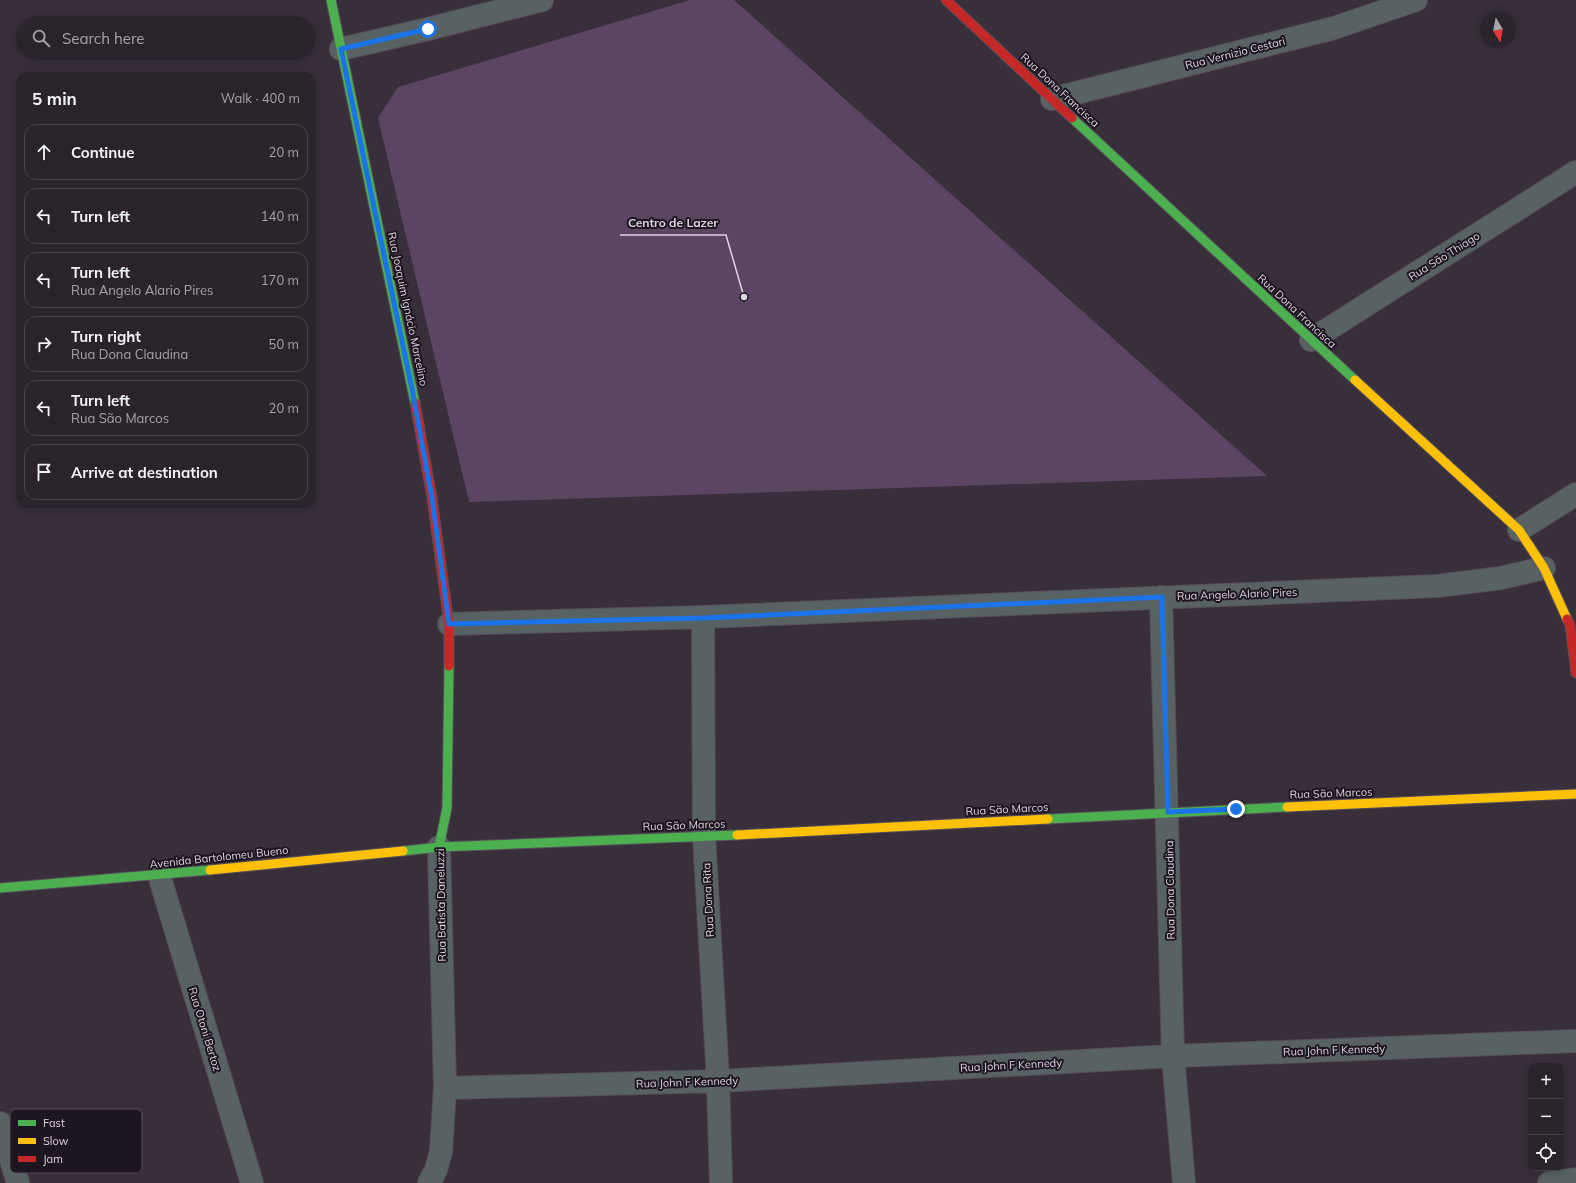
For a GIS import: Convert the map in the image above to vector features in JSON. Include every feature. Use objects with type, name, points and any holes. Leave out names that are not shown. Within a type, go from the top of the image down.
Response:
[{"type":"street","name":"Rua Joaquim Ignácio Marcelino","points":[[331,0],[412,389],[432,498],[449,624]]},
{"type":"street","points":[[341,49],[542,0]]},
{"type":"street","name":"Rua Dona Francisca","points":[[946,0],[1311,340],[1519,530],[1544,568],[1570,625],[1576,673]]},
{"type":"street","name":"Rua Vernizio Cestari","points":[[1052,99],[1334,28],[1416,0]]},
{"type":"street","name":"Rua São Thiago","points":[[1311,340],[1576,172]]},
{"type":"street","points":[[1519,530],[1576,494]]},
{"type":"street","name":"Rua Angelo Alario Pires","points":[[449,624],[703,618],[1437,586],[1501,578],[1544,568]]},
{"type":"street","name":"Rua Dona Claudina","points":[[1162,597],[1173,1056],[1184,1183]]},
{"type":"street","name":"Rua Dona Rita","points":[[703,618],[704,836],[718,1081],[721,1183]]},
{"type":"street","name":"Rua Batista Daneluzzi","points":[[429,1183],[436,1170],[441,1151],[445,1088],[439,847],[447,808],[449,624]]},
{"type":"street","name":"Rua São Marcos","points":[[439,847],[791,833],[1168,812],[1576,794]]},
{"type":"street","name":"Avenida Bartolomeu Bueno","points":[[0,888],[159,875],[439,847]]},
{"type":"street","name":"Rua Otoni Bertoz","points":[[159,875],[252,1183]]},
{"type":"street","name":"Rua John F Kennedy","points":[[445,1088],[718,1081],[1173,1056],[1576,1041]]},
{"type":"street","points":[[0,1123],[10,1156]]},
{"type":"street","points":[[15,1173],[18,1183]]},
{"type":"street","points":[[1549,1183],[1576,1179]]},
{"type":"shaded area","points":[[690,0],[734,0],[1267,476],[469,502],[378,118],[398,87]]},
{"type":"traffic: fast","points":[[331,0],[415,403]]},
{"type":"traffic: fast","points":[[1072,118],[1355,380]]},
{"type":"traffic: fast","points":[[439,847],[447,808],[449,666]]},
{"type":"traffic: fast","points":[[1048,819],[1287,807]]},
{"type":"traffic: fast","points":[[403,851],[439,847],[737,835]]},
{"type":"traffic: fast","points":[[0,888],[210,870]]},
{"type":"traffic: slow","points":[[1355,380],[1519,530],[1544,568],[1567,619]]},
{"type":"traffic: slow","points":[[1287,807],[1576,794]]},
{"type":"traffic: slow","points":[[737,835],[1048,819]]},
{"type":"traffic: slow","points":[[210,870],[403,851]]},
{"type":"traffic: jam","points":[[946,0],[1072,118]]},
{"type":"traffic: jam","points":[[415,403],[432,498],[449,624],[449,666]]},
{"type":"traffic: jam","points":[[1567,619],[1570,625],[1576,673]]},
{"type":"place","name":"Centro de Lazer","points":[[744,297]]},
{"type":"route","points":[[428,29],[341,49],[412,389],[432,498],[449,624],[703,618],[1162,597],[1168,812],[1236,809]]}]
